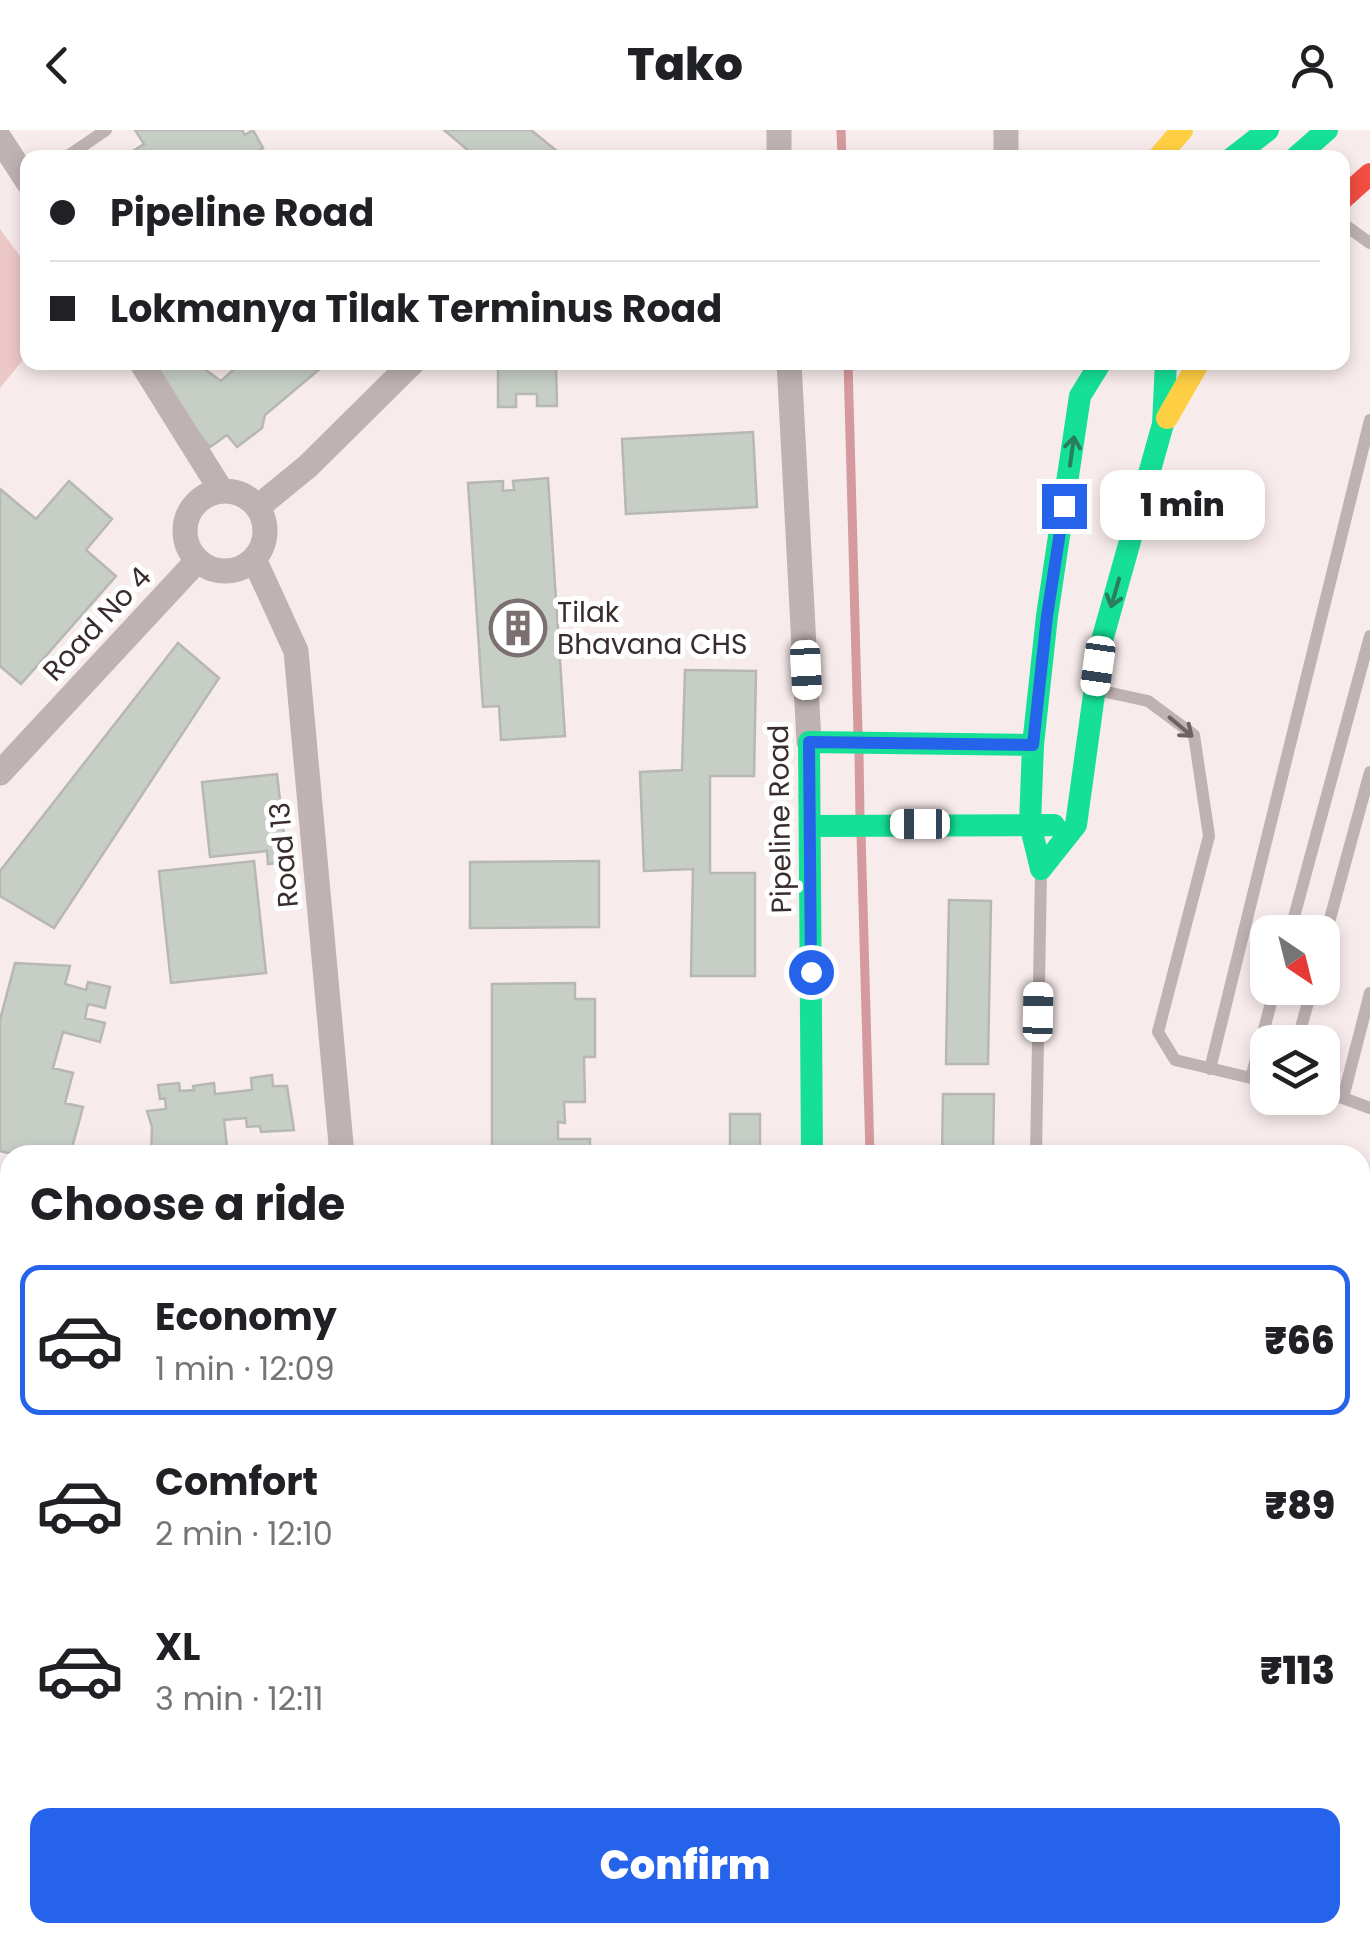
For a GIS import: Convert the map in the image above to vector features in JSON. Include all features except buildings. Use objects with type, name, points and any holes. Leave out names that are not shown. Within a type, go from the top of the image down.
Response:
[{"type":"street","points":[[1165,150],[1182,130]]},
{"type":"street","points":[[1242,150],[1268,130]]},
{"type":"street","points":[[1304,150],[1328,130]]},
{"type":"street","points":[[0,138],[20,169]]},
{"type":"street","points":[[1350,192],[1370,174]]},
{"type":"street","points":[[146,370],[221,490]]},
{"type":"street","points":[[258,507],[308,466],[405,370]]},
{"type":"street","name":"Pipeline Road","points":[[789,370],[809,742],[812,1145]]},
{"type":"street","points":[[1041,869],[1030,824],[1033,745],[1047,616],[1080,396],[1077,370]]},
{"type":"street","points":[[1080,396],[1096,370]]},
{"type":"street","points":[[1041,869],[1076,825],[1100,644],[1163,424],[1166,370]]},
{"type":"street","points":[[1163,424],[1194,370]]},
{"type":"street","points":[[221,490],[248,497],[258,507],[266,534],[254,559],[232,571],[220,571],[197,561],[185,539],[184,526],[196,502],[221,490]]},
{"type":"street","name":"Road 13","points":[[254,559],[296,651],[341,1145]]},
{"type":"street","name":"Road No 4","points":[[0,773],[197,561]]},
{"type":"street","points":[[809,742],[1033,745]]},
{"type":"street","points":[[810,826],[1076,825]]},
{"type":"lane","points":[[77,150],[106,130]]},
{"type":"lane","points":[[1210,1069],[1370,420]]},
{"type":"lane","points":[[1295,915],[1370,636]]},
{"type":"lane","points":[[1094,689],[1148,701],[1194,735],[1208,836],[1158,1032],[1175,1060],[1250,1078]]},
{"type":"lane","points":[[1331,915],[1370,772]]},
{"type":"lane","points":[[1036,1145],[1041,869]]},
{"type":"lane","points":[[1343,1098],[1370,992]]},
{"type":"lane","points":[[1340,1097],[1370,1108]]},
{"type":"shaded area","points":[[0,229],[20,256],[20,364],[0,388]]},
{"type":"waterway","points":[[841,130],[842,150]]},
{"type":"waterway","points":[[848,370],[858,732]]},
{"type":"waterway","points":[[859,753],[860,817]]},
{"type":"waterway","points":[[861,833],[870,1145]]},
{"type":"traffic: fast","points":[[1242,150],[1268,130]]},
{"type":"traffic: fast","points":[[1304,150],[1327,130]]},
{"type":"traffic: fast","points":[[1041,869],[1030,824],[1033,745],[1047,616],[1080,396],[1096,370]]},
{"type":"traffic: fast","points":[[1041,869],[1076,825],[1101,644],[1163,424],[1166,370]]},
{"type":"traffic: fast","points":[[812,1145],[809,742],[1033,745]]},
{"type":"traffic: fast","points":[[810,826],[1054,825]]},
{"type":"traffic: slow","points":[[1165,150],[1182,130]]},
{"type":"traffic: slow","points":[[1167,418],[1194,370]]},
{"type":"traffic: jam","points":[[1350,192],[1370,174]]},
{"type":"place","name":"Tilak Bhavana CHS","points":[[518,628]]},
{"type":"route","points":[[811,972],[809,742],[1033,745],[1064,506]]}]
